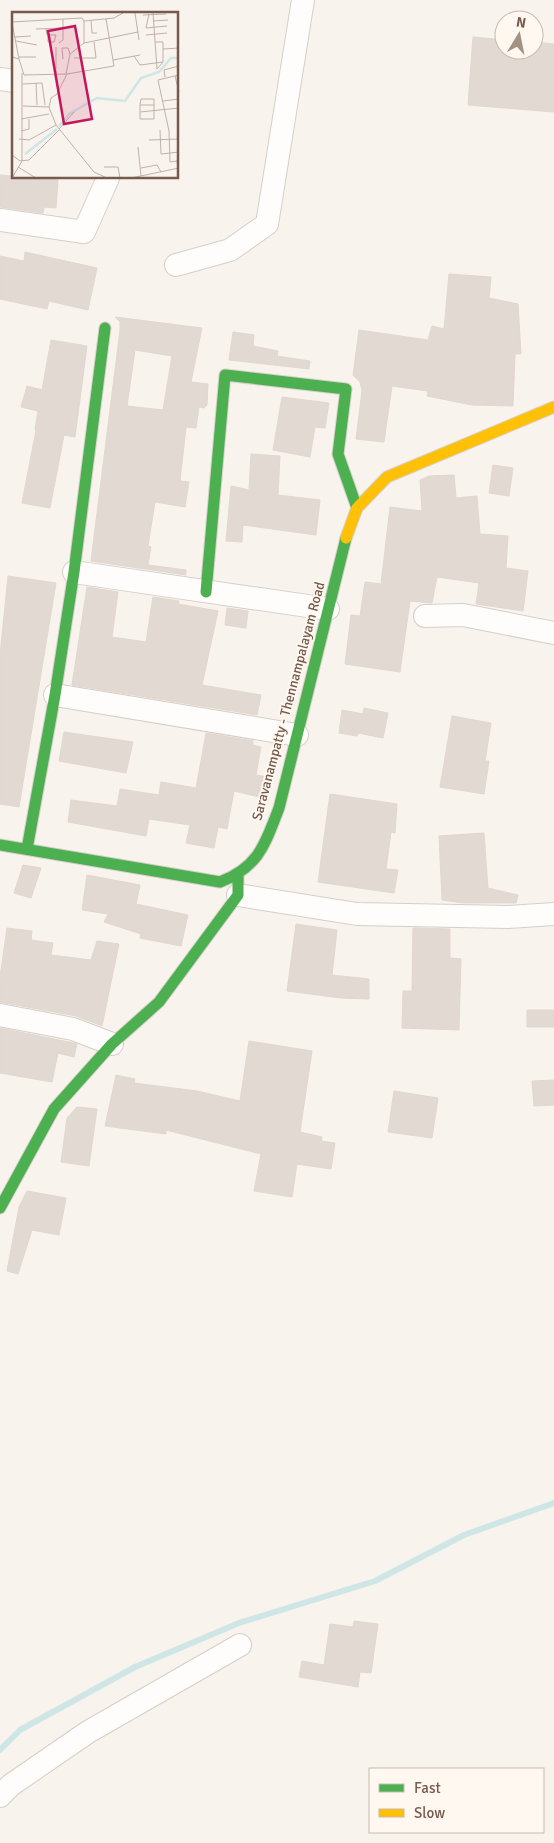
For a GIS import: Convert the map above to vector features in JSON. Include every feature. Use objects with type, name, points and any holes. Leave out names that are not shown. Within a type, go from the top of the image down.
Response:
[{"type":"street","points":[[176,265],[230,250],[267,224],[303,0]]},
{"type":"street","points":[[0,220],[84,232],[108,179]]},
{"type":"street","points":[[27,849],[55,695],[74,572],[105,328]]},
{"type":"street","points":[[206,592],[225,375],[346,389],[338,454],[357,508]]},
{"type":"street","name":"Saravanampatty - Thennampalayam Road","points":[[0,1208],[54,1109],[112,1044],[159,1002],[262,850],[279,808],[342,548],[357,508],[387,477],[554,407]]},
{"type":"street","points":[[74,572],[328,610]]},
{"type":"street","points":[[425,616],[463,615],[554,633]]},
{"type":"street","points":[[55,695],[297,736]]},
{"type":"street","points":[[0,845],[238,885],[357,914],[508,917],[554,914]]},
{"type":"street","points":[[0,1015],[73,1029],[112,1044]]},
{"type":"street","points":[[0,1796],[10,1784],[88,1732],[240,1645]]},
{"type":"building","points":[[473,37],[494,39],[494,60],[544,60],[544,43],[554,44],[554,112],[468,105]]},
{"type":"building","points":[[0,175],[12,176],[12,179],[58,180],[56,208],[44,207],[43,213],[0,207]]},
{"type":"building","points":[[25,252],[97,268],[88,310],[49,301],[47,309],[0,299],[0,256],[24,261]]},
{"type":"building","points":[[449,274],[491,277],[489,298],[518,304],[521,354],[515,354],[513,406],[472,405],[427,396],[428,391],[392,386],[384,442],[356,439],[362,391],[360,382],[353,375],[359,330],[428,340],[432,326],[444,329]]},
{"type":"building","points":[[115,317],[202,328],[191,382],[208,384],[207,405],[204,408],[199,407],[196,428],[186,427],[180,481],[189,482],[185,507],[155,502],[148,546],[151,547],[148,565],[186,570],[186,575],[91,561],[120,322]],"holes":[[[135,350],[172,356],[163,410],[127,406]]]},
{"type":"building","points":[[233,332],[254,335],[253,346],[278,351],[277,356],[310,361],[309,369],[229,360]]},
{"type":"building","points":[[51,340],[87,346],[75,437],[64,435],[50,508],[22,503],[38,411],[21,407],[27,386],[42,390]]},
{"type":"building","points":[[282,397],[329,403],[325,428],[315,427],[310,457],[273,450]]},
{"type":"building","points":[[251,454],[280,456],[278,495],[320,500],[316,535],[243,525],[242,542],[226,541],[231,486],[249,490]]},
{"type":"building","points":[[493,465],[513,468],[509,496],[489,493]]},
{"type":"building","points":[[454,475],[456,498],[477,496],[480,534],[508,536],[506,568],[528,571],[523,611],[476,604],[479,583],[437,577],[432,603],[410,601],[400,672],[345,664],[351,615],[360,616],[365,582],[381,584],[390,507],[422,511],[420,480],[429,476]]},
{"type":"building","points":[[8,576],[56,583],[19,807],[0,804],[0,655]]},
{"type":"building","points":[[87,587],[118,592],[112,637],[146,642],[153,597],[179,601],[178,604],[218,611],[202,685],[261,695],[257,715],[72,685]]},
{"type":"building","points":[[227,608],[248,611],[246,628],[225,625]]},
{"type":"building","points":[[364,708],[388,713],[383,738],[358,733],[357,736],[339,733],[342,710],[363,714]]},
{"type":"building","points":[[452,716],[491,723],[485,761],[489,761],[484,794],[440,787]]},
{"type":"building","points":[[64,732],[133,742],[126,773],[59,761]]},
{"type":"building","points":[[206,733],[253,741],[253,745],[261,747],[256,775],[268,777],[263,798],[234,791],[227,829],[218,827],[214,848],[186,843],[190,825],[149,819],[146,836],[68,822],[71,800],[117,806],[120,789],[159,795],[161,782],[196,788]]},
{"type":"building","points":[[330,794],[397,804],[395,833],[391,832],[386,869],[398,870],[394,893],[318,882]]},
{"type":"building","points":[[484,833],[488,888],[518,895],[516,903],[464,903],[442,900],[439,836]]},
{"type":"building","points":[[23,865],[41,868],[31,898],[14,893]]},
{"type":"building","points":[[87,875],[140,885],[136,904],[188,915],[181,946],[140,938],[141,934],[104,922],[108,914],[82,910]]},
{"type":"building","points":[[296,924],[337,930],[332,975],[369,979],[369,999],[341,998],[287,991]]},
{"type":"building","points":[[7,928],[32,931],[31,940],[53,943],[51,955],[91,960],[97,941],[119,944],[102,1026],[76,1016],[0,1002],[0,977]]},
{"type":"building","points":[[413,928],[450,929],[450,958],[461,959],[459,1030],[402,1028],[403,991],[412,991]]},
{"type":"building","points":[[527,1010],[554,1010],[554,1027],[527,1027]]},
{"type":"building","points":[[0,1028],[77,1044],[74,1057],[58,1053],[52,1082],[0,1073]]},
{"type":"building","points":[[249,1041],[312,1051],[300,1132],[322,1137],[321,1141],[335,1143],[331,1169],[297,1164],[292,1197],[254,1191],[261,1154],[166,1130],[166,1134],[105,1126],[116,1075],[135,1079],[134,1083],[197,1091],[240,1101]]},
{"type":"building","points":[[554,1080],[554,1105],[534,1106],[532,1081]]},
{"type":"building","points":[[394,1091],[438,1098],[432,1138],[388,1132]]},
{"type":"building","points":[[77,1107],[97,1109],[89,1166],[61,1162],[67,1118]]},
{"type":"building","points":[[27,1191],[66,1198],[59,1235],[32,1230],[18,1274],[7,1271],[19,1207]]},
{"type":"building","points":[[354,1621],[378,1624],[371,1673],[360,1672],[358,1687],[299,1677],[302,1661],[324,1665],[330,1624],[353,1627]]},
{"type":"waterway","points":[[0,1750],[20,1730],[135,1667],[239,1623],[375,1581],[464,1535],[554,1503]]},
{"type":"traffic: fast","points":[[27,849],[55,695],[74,572],[105,328]]},
{"type":"traffic: fast","points":[[206,592],[225,375],[346,389],[338,454],[357,508]]},
{"type":"traffic: fast","points":[[0,845],[220,882],[244,869],[259,853],[279,808],[346,538]]},
{"type":"traffic: fast","points":[[0,1208],[54,1109],[112,1044],[159,1002],[238,895],[238,875]]},
{"type":"traffic: slow","points":[[346,538],[357,508],[387,477],[554,407]]}]
